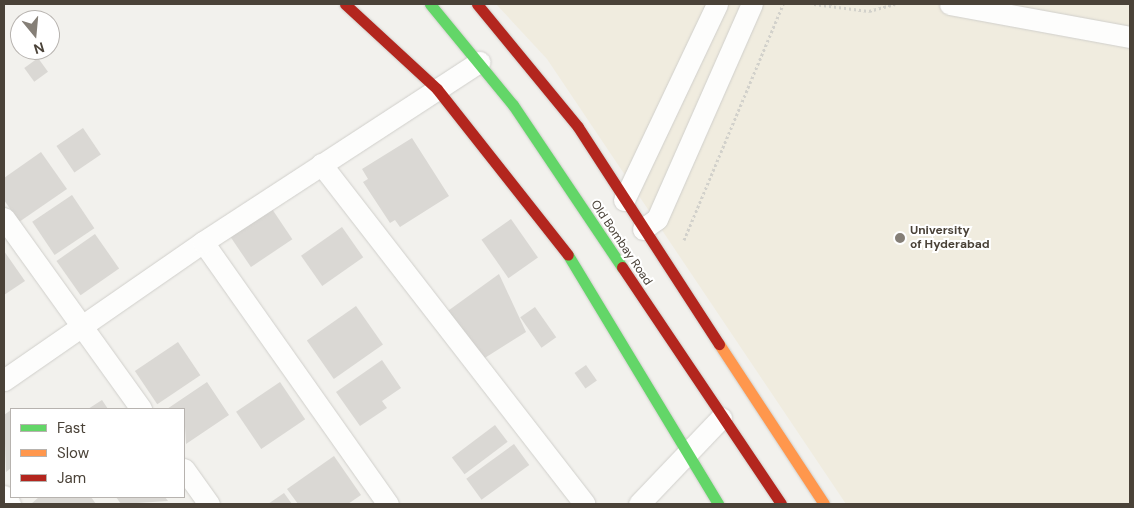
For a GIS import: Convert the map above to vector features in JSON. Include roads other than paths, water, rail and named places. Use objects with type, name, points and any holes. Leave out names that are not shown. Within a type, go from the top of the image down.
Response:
[{"type":"main road","points":[[344,4],[437,89],[547,224],[609,317],[685,451],[718,504]]},
{"type":"main road","name":"Old Bombay Road","points":[[430,4],[513,105],[721,418],[781,504]]},
{"type":"main road","name":"Old Bombay Road","points":[[477,4],[546,84],[824,504]]},
{"type":"street","points":[[624,200],[717,4]]},
{"type":"street","points":[[643,229],[657,219],[752,4]]},
{"type":"street","points":[[950,4],[1130,37]]},
{"type":"street","points":[[4,380],[203,242],[479,62]]},
{"type":"street","points":[[321,164],[585,504]]},
{"type":"street","points":[[4,218],[140,408]]},
{"type":"street","points":[[203,242],[388,504]]},
{"type":"street","points":[[639,504],[685,451],[721,418]]},
{"type":"street","points":[[185,470],[209,504]]},
{"type":"street","points":[[4,496],[10,504]]},
{"type":"place","name":"University of Hyderabad","points":[[900,238]]}]
